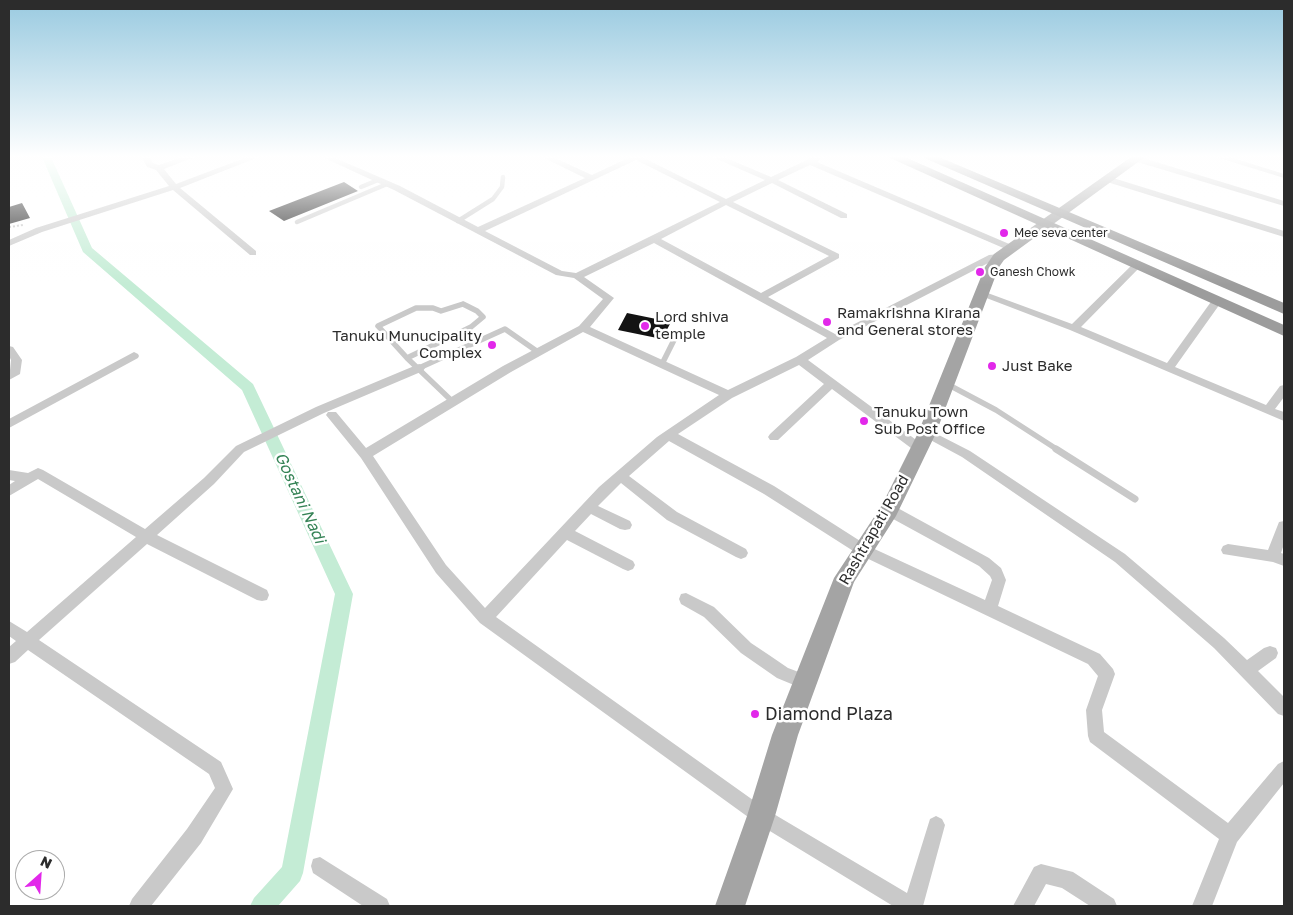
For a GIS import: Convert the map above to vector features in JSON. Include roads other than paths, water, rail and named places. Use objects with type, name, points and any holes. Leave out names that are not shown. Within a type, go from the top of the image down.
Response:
[{"type":"highway","points":[[990,200],[1138,264],[1284,331]]},
{"type":"highway","points":[[1022,200],[1284,320]]},
{"type":"highway","points":[[1054,200],[1284,299]]},
{"type":"highway","points":[[1108,238],[1284,309]]},
{"type":"main road","name":"Rashtrapati Road","points":[[730,906],[761,816],[785,735],[845,578],[889,510],[923,440],[992,267],[1005,252],[1078,200]]},
{"type":"street","points":[[9,243],[39,230],[131,200]]},
{"type":"street","points":[[189,200],[253,253]]},
{"type":"street","points":[[365,455],[538,352],[583,328],[609,298],[577,276],[559,273],[417,200]]},
{"type":"street","points":[[479,230],[545,200]]},
{"type":"street","points":[[723,200],[836,256],[761,297]]},
{"type":"street","points":[[577,276],[598,268],[733,200]]},
{"type":"street","points":[[811,200],[844,216]]},
{"type":"street","points":[[898,200],[1005,252]]},
{"type":"street","points":[[1174,200],[1284,234]]},
{"type":"street","points":[[1270,200],[1284,204]]},
{"type":"street","points":[[654,238],[835,338]]},
{"type":"street","points":[[484,618],[589,507],[621,476],[669,435],[728,394],[800,360],[835,338],[1005,252]]},
{"type":"street","points":[[1074,328],[1138,264]]},
{"type":"street","points":[[981,294],[1074,328],[1284,417]]},
{"type":"street","points":[[1168,369],[1217,301]]},
{"type":"street","points":[[583,328],[728,394]]},
{"type":"street","points":[[9,349],[17,360],[16,371],[9,376]]},
{"type":"street","points":[[9,424],[134,356]]},
{"type":"street","points":[[800,360],[831,384],[923,440],[966,454],[1120,558],[1219,644],[1284,708]]},
{"type":"street","points":[[9,657],[209,481],[240,448],[326,413],[420,368]]},
{"type":"street","points":[[774,437],[831,384]]},
{"type":"street","points":[[1268,410],[1284,389]]},
{"type":"street","points":[[326,413],[365,455],[441,569],[484,618],[761,816],[912,906],[936,825]]},
{"type":"street","points":[[669,435],[768,490],[863,550],[1094,660],[1107,674],[1094,710],[1096,736],[1230,836]]},
{"type":"street","points":[[9,491],[38,473],[147,537],[262,596]]},
{"type":"street","points":[[9,475],[30,478]]},
{"type":"street","points":[[621,476],[672,516],[741,553]]},
{"type":"street","points":[[589,507],[625,525]]},
{"type":"street","points":[[889,510],[984,562],[996,572],[999,580],[989,610]]},
{"type":"street","points":[[1228,550],[1278,558],[1284,526]]},
{"type":"street","points":[[565,532],[628,565]]},
{"type":"street","points":[[686,599],[710,612],[746,648],[763,660],[783,673],[806,682]]},
{"type":"street","points":[[9,628],[215,768],[224,789],[194,836],[139,906]]},
{"type":"street","points":[[1246,670],[1270,653]]},
{"type":"street","points":[[1202,906],[1230,836],[1284,770]]},
{"type":"street","points":[[320,866],[380,906]]},
{"type":"street","points":[[1023,906],[1041,874],[1066,879],[1106,906]]},
{"type":"lane","points":[[298,222],[350,200]]},
{"type":"lane","points":[[458,221],[492,200]]},
{"type":"lane","points":[[407,358],[471,327],[484,317],[478,311],[463,304],[441,311],[433,308],[416,308],[378,326],[407,358],[420,368],[453,402]]},
{"type":"lane","points":[[420,368],[505,329],[515,334],[538,352]]},
{"type":"lane","points":[[662,364],[678,334]]},
{"type":"lane","points":[[946,383],[996,410],[1135,499]]},
{"type":"waterway","name":"Gostani Nadi","points":[[65,200],[87,250],[248,387],[344,594],[292,873],[262,906]]},
{"type":"place","name":"Mee seva center","points":[[1004,233]]},
{"type":"place","name":"Ganesh Chowk","points":[[980,272]]},
{"type":"place","name":"Ramakrishna Kirana and General stores","points":[[827,322]]},
{"type":"place","name":"Lord shiva temple","points":[[645,326]]},
{"type":"place","name":"Tanuku Munucipality Complex","points":[[492,345]]},
{"type":"place","name":"Just Bake","points":[[992,366]]},
{"type":"place","name":"Tanuku Town Sub Post Office","points":[[864,421]]},
{"type":"place","name":"Diamond Plaza","points":[[755,714]]}]
